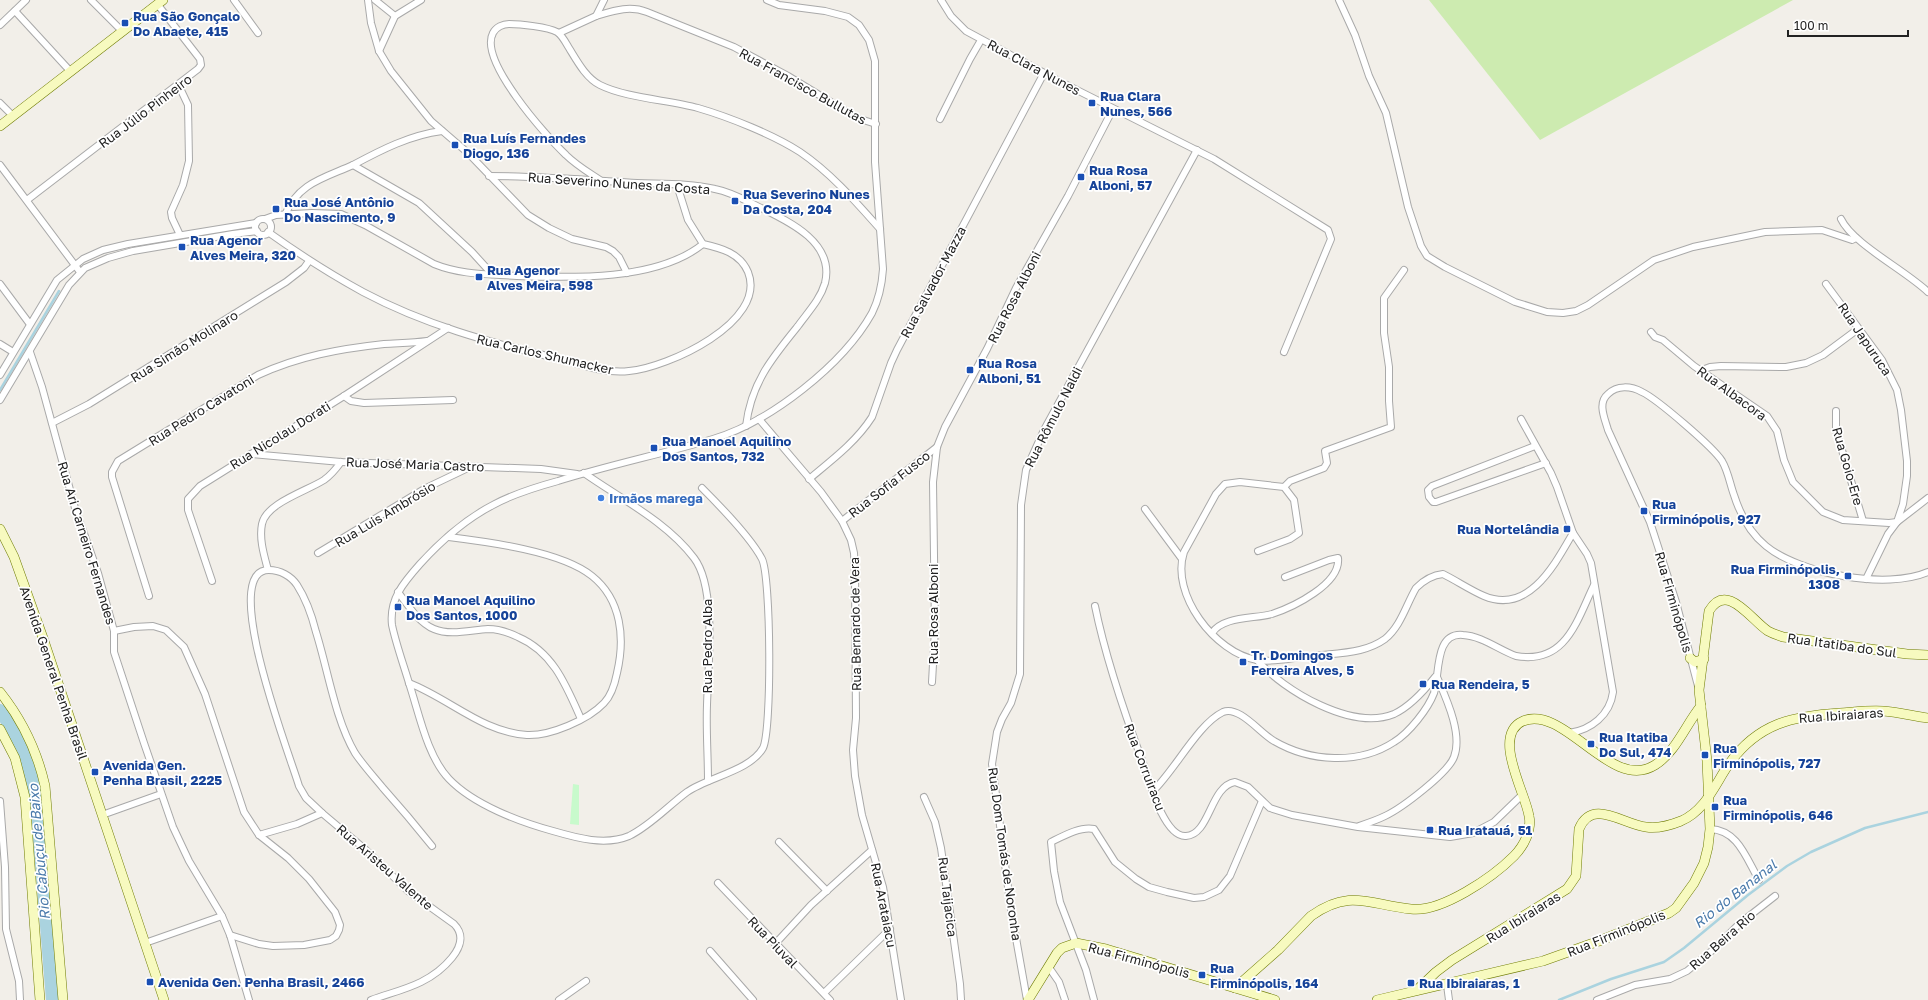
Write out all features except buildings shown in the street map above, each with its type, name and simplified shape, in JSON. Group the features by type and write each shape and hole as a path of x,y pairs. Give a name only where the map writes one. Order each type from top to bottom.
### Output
{"main road":[{"path":"0,126 161,2"},
{"name":"Avenida General Penha Brasil","path":"0,529 14,557 30,600 164,1000"},
{"name":"Rua Itatiba do Sul","path":"1699,690 1709,611 1715,603 1726,599 1736,604 1768,631 1783,637 1907,654 1928,654"},
{"path":"1690,658 1698,662 1704,659"},
{"name":"Rua Firminópolis","path":"1377,1000 1433,988 1448,988 1574,951 1669,913 1683,899 1700,874 1708,847 1710,829 1709,797 1699,690"},
{"path":"0,692 20,720 34,746 45,786 63,1000"},
{"path":"1235,988 1278,950 1311,916 1337,901 1355,900 1377,902 1412,910 1440,905 1470,889 1502,866 1523,845 1528,830 1530,816 1511,757 1510,748 1512,732 1523,721 1536,719 1552,722 1615,764 1636,772 1656,765 1664,758 1701,706"},
{"name":"Rua Ibiraiaras","path":"1416,991 1441,969 1567,890 1576,876 1579,829 1581,823 1591,815 1596,814 1610,816 1647,828 1672,824 1691,816 1709,797 1729,765 1745,744 1766,730 1787,720 1816,714 1865,711 1882,711 1928,718"},
{"path":"1683,731 1703,721"},
{"path":"0,729 14,758 24,792 40,1000"},
{"name":"Rua Firminópolis","path":"1027,1000 1048,966 1062,948 1076,943 1106,949 1275,1000"},
{"path":"1441,969 1448,988"},
{"path":"1430,978 1433,988"}],"street":[{"path":"0,25 26,0"},
{"path":"91,0 123,32"},
{"path":"234,0 258,33"},
{"path":"368,0 371,23 379,51 391,71 419,107 442,131 468,153 519,207 539,223 572,239 606,247 619,256 627,273"},
{"path":"375,0 395,16"},
{"path":"379,51 395,16 421,0"},
{"path":"596,16 604,0"},
{"path":"702,488 762,559 766,576 768,631 767,732 763,748 749,762 694,787 635,832 623,838 607,841 585,839 538,828 468,795 450,780 435,757 409,683 392,625 392,608 398,592 422,562 448,537 480,512 504,499 581,474 728,435 759,419 814,381 848,346 864,324 875,304 881,286 883,269 875,162 875,61 869,40 861,28 848,17 779,5 767,0"},
{"name":"Rua Clara Nunes","path":"941,0 956,22 966,31 981,40 1113,109 1196,150 1328,230 1331,239 1284,352"},
{"path":"1339,0 1355,35 1369,76 1386,113 1408,207 1421,246 1427,256 1445,267 1515,302 1547,312 1563,313 1576,311 1588,305 1654,260 1693,246 1765,232 1822,230 1852,240 1856,238"},
{"name":"Rua Júlio Pinheiro","path":"27,200 179,86 201,65 200,59 161,2"},
{"name":"Rua Francisco Bullutas","path":"558,33 596,16 628,8 637,8 734,47 788,76 857,118 876,124"},
{"path":"15,11 71,72"},
{"path":"600,180 566,154 531,116 501,74 490,44 492,34 496,29 508,24 551,30 558,33 580,66 598,84 616,91 659,99 713,113 770,136 799,152 827,174 880,229"},
{"path":"940,119 981,40"},
{"name":"Rua Salvador Mazza","path":"809,479 849,444 872,418 896,350 1044,73"},
{"path":"179,86 188,105 189,132 187,174 171,212 172,218 180,235"},
{"path":"0,103 13,116"},
{"name":"Rua Rosa Alboni","path":"932,682 935,629 933,482 937,447 944,427 987,349 1016,288 1068,196 1113,109"},
{"path":"282,215 290,202 301,190 410,138 442,131"},
{"name":"Rua Rômulo Naldi","path":"1007,710 1018,686 1020,674 1020,524 1023,482 1026,470 1044,430 1196,150"},
{"path":"0,165 80,272"},
{"path":"353,165 419,203 472,252 492,274"},
{"name":"Rua Severino Nunes da Costa","path":"489,176 600,180 708,188 730,194 788,222 810,237 817,245 825,265 825,281 815,304 769,362 758,383 748,409 746,426"},
{"path":"267,221 273,215 312,213 341,214 365,225 434,264 456,271 492,274 585,277 627,273 676,259 703,244 688,220 676,185"},
{"path":"1841,219 1845,229 1899,268 1928,292"},
{"path":"0,375 29,323 57,280 74,264 102,250 180,235 256,223 260,220 267,221"},
{"path":"0,400 69,285 80,272 108,258 133,251 233,234 257,231 263,234 268,232 270,228 267,221"},
{"path":"256,223 257,231"},
{"name":"Rua Carlos Shumacker","path":"268,232 309,261 362,292 448,328 474,338 535,354 611,371 633,371 660,365 690,351 721,332 735,318 749,294 750,278 747,270 738,258 723,249 703,244"},
{"name":"Rua Simão Molinaro","path":"52,423 89,404 286,282 304,268 309,261"},
{"path":"1284,487 1290,481 1324,468 1327,462 1325,451 1391,427 1387,351 1384,333 1384,298 1404,270"},
{"path":"57,280 69,285"},
{"path":"0,284 29,323"},
{"name":"Rua Japuruca","path":"1826,284 1882,360 1897,390 1901,410 1907,461 1907,476 1902,504 1897,522 1888,534 1866,579"},
{"name":"Rua Nicolau Dorati","path":"212,581 192,525 187,504 188,499 200,486 344,396 448,328"},
{"path":"1702,370 1710,367 1721,366 1786,367 1802,365 1823,355 1858,329"},
{"name":"Rua Albacora","path":"1651,332 1655,337 1663,340 1694,366 1702,370 1767,416 1772,422 1779,439 1784,460 1793,482 1813,504 1830,516 1843,520 1889,523 1897,522"},
{"name":"Rua Pedro Cavatoni","path":"149,596 112,476 112,472 118,461 239,386 280,365 302,358 334,351 427,341"},
{"path":"0,344 13,352"},
{"name":"Rua Ari Carneiro Fernandes","path":"30,352 39,375 75,508 98,573 114,631 114,652 161,794 180,844 222,916 230,935 249,1000"},
{"name":"Rua Firminópolis","path":"1699,690 1676,602 1650,522 1608,430 1602,408 1603,401 1614,389 1624,387 1633,388 1650,396 1715,452 1727,470 1734,497 1746,522 1757,538 1766,546 1780,554 1827,573 1866,579 1911,577 1928,572"},
{"path":"344,396 352,401 364,403 453,400"},
{"name":"Rua Goio-Ere","path":"1836,411 1836,430 1863,521"},
{"name":"Rua Bernardo de Vera","path":"759,419 809,479 842,521 848,531 854,553 856,718 853,750 854,765"},
{"path":"1521,419 1546,463 1557,487 1573,533 1587,554 1591,563 1614,692 1612,700 1601,718 1586,729 1569,733"},
{"path":"1535,446 1432,486 1428,490 1429,497 1433,502 1436,502 1546,463"},
{"name":"Rua Sofia Fusco","path":"842,521 937,447"},
{"name":"Rua José Maria Castro","path":"251,454 341,462 541,469 581,474"},
{"path":"341,462 324,480 277,506 266,514 261,533 268,570 278,572 292,579 305,600 312,617 343,727 355,753 432,846"},
{"name":"Rua Luis Ambrósio","path":"318,553 426,488 474,466"},
{"name":"Rua Pedro Alba","path":"581,474 663,527 683,544 695,559 700,569 706,588 709,624 707,706 708,781"},
{"path":"1258,551 1290,539 1299,533 1294,500 1284,487 1245,483 1225,484 1216,494 1194,533 1182,559 1183,581 1187,597 1194,612 1212,633 1235,652 1257,660 1280,682 1312,702 1331,710 1358,716 1375,717 1394,714 1417,698 1436,676"},
{"path":"1897,522 1928,498"},
{"path":"1145,509 1182,559"},
{"path":"1257,660 1359,651 1376,644 1384,639 1397,625 1416,588 1421,583 1436,574 1443,574 1485,597 1507,599 1523,595 1538,585 1550,572 1573,533"},
{"path":"409,683 438,696 484,725 515,733 542,734 564,727 598,709 605,702 612,690 620,662 622,640 617,613 607,592 589,574 566,562 520,548 448,537"},
{"path":"1212,633 1223,624 1272,614 1309,597 1335,573 1339,566 1338,558 1285,577"},
{"name":"Rua Aristeu Valente","path":"268,570 257,575 250,589 256,649 299,786 306,798 322,813 366,850 401,884 454,924 460,932 461,943 454,955 431,975 409,987 370,1000"},
{"path":"1153,791 1173,770 1203,729 1217,716 1227,711 1237,713 1244,717 1279,744 1316,757 1350,758 1372,753 1395,742 1412,726 1434,692 1442,649 1448,639 1458,634 1476,638 1508,653 1525,658 1543,655 1567,640 1573,632 1594,585"},
{"path":"398,592 426,625 434,629 447,632 499,630 522,639 537,648 551,662 581,719"},
{"name":"Rua Corruiracu","path":"1095,606 1124,710 1161,811 1176,833 1187,836 1201,826 1219,794 1232,783 1242,784 1248,787 1262,801"},
{"path":"114,631 134,627 153,626 166,630 184,647 205,694 244,812 259,835 288,858 309,879 335,912 339,920 340,930 330,940 317,944 287,947 259,944 230,935"},
{"path":"1358,827 1385,816 1417,795 1445,769 1454,757 1455,735 1453,718 1436,676"},
{"name":"Rua Dom Tomás de Noronha","path":"1007,710 996,738 992,764 1011,910 1027,1000"},
{"name":"Rua Arataiacu","path":"854,765 859,802 883,887 901,1000"},
{"path":"102,815 161,794"},
{"path":"1094,1000 1076,943 1060,902 1054,871 1051,842 1067,834 1086,828 1094,829 1115,862 1136,879 1149,886 1166,892 1194,898 1204,897 1219,890 1230,876 1262,801 1270,808 1292,815 1358,827 1443,837 1464,836 1494,822 1523,794"},
{"name":"Rua Taijacica","path":"924,797 932,811 941,848 961,1000"},
{"path":"0,802 5,867 6,928 19,981 20,1000"},
{"path":"259,835 297,824 322,813"},
{"path":"1710,829 1720,830 1735,839 1759,880"},
{"path":"779,842 827,891"},
{"path":"775,944 827,891 872,850"},
{"name":"Rua Piuval","path":"718,883 830,1000"},
{"name":"Rua Beira Rio","path":"1597,1000 1635,985 1670,979 1686,971 1714,949 1739,924 1775,896"},
{"path":"145,942 222,916"},
{"path":"824,993 890,929"},
{"path":"710,951 753,1000"},
{"path":"1048,966 1059,982 1065,1000"},
{"path":"559,1000 586,981"},
{"path":"1448,988 1449,1000"}],"green space":[{"path":"1429,0 1793,0 1540,140"},
{"path":"573,784 579,785 579,825 570,824"}],"waterway":[{"path":"0,390 59,291"},
{"name":"Rio Cabuçu de Baixo","path":"0,711 8,721 20,743 32,778 37,802 53,1000"},
{"name":"Rio do Bananal","path":"1559,1000 1611,979 1664,962 1684,948 1748,895 1787,866 1811,852 1865,828 1928,812"}],"place":[{"name":"Rua São Gonçalo Do Abaete, 415","path":"125,23"},
{"name":"Rua Clara Nunes, 566","path":"1092,103"},
{"name":"Rua Luís Fernandes Diogo, 136","path":"455,145"},
{"name":"Rua Rosa Alboni, 57","path":"1081,177"},
{"name":"Rua Severino Nunes Da Costa, 204","path":"735,201"},
{"name":"Rua José Antônio Do Nascimento, 9","path":"276,209"},
{"name":"Rua Agenor Alves Meira, 320","path":"182,247"},
{"name":"Rua Agenor Alves Meira, 598","path":"479,277"},
{"name":"Rua Rosa Alboni, 51","path":"970,370"},
{"name":"Rua Manoel Aquilino Dos Santos, 732","path":"654,448"},
{"name":"Irmãos marega","path":"601,498"},
{"name":"Rua Firminópolis, 927","path":"1644,511"},
{"name":"Rua Nortelândia","path":"1567,529"},
{"name":"Rua Firminópolis, 1308","path":"1848,576"},
{"name":"Rua Manoel Aquilino Dos Santos, 1000","path":"398,607"},
{"name":"Tr. Domingos Ferreira Alves, 5","path":"1243,662"},
{"name":"Rua Rendeira, 5","path":"1423,684"},
{"name":"Rua Itatiba Do Sul, 474","path":"1591,744"},
{"name":"Rua Firminópolis, 727","path":"1705,755"},
{"name":"Avenida Gen. Penha Brasil, 2225","path":"95,772"},
{"name":"Rua Firminópolis, 646","path":"1715,807"},
{"name":"Rua Iratauá, 51","path":"1430,830"},
{"name":"Rua Firminópolis, 164","path":"1202,975"},
{"name":"Avenida Gen. Penha Brasil, 2466","path":"150,982"},
{"name":"Rua Ibiraiaras, 1","path":"1411,983"}]}
